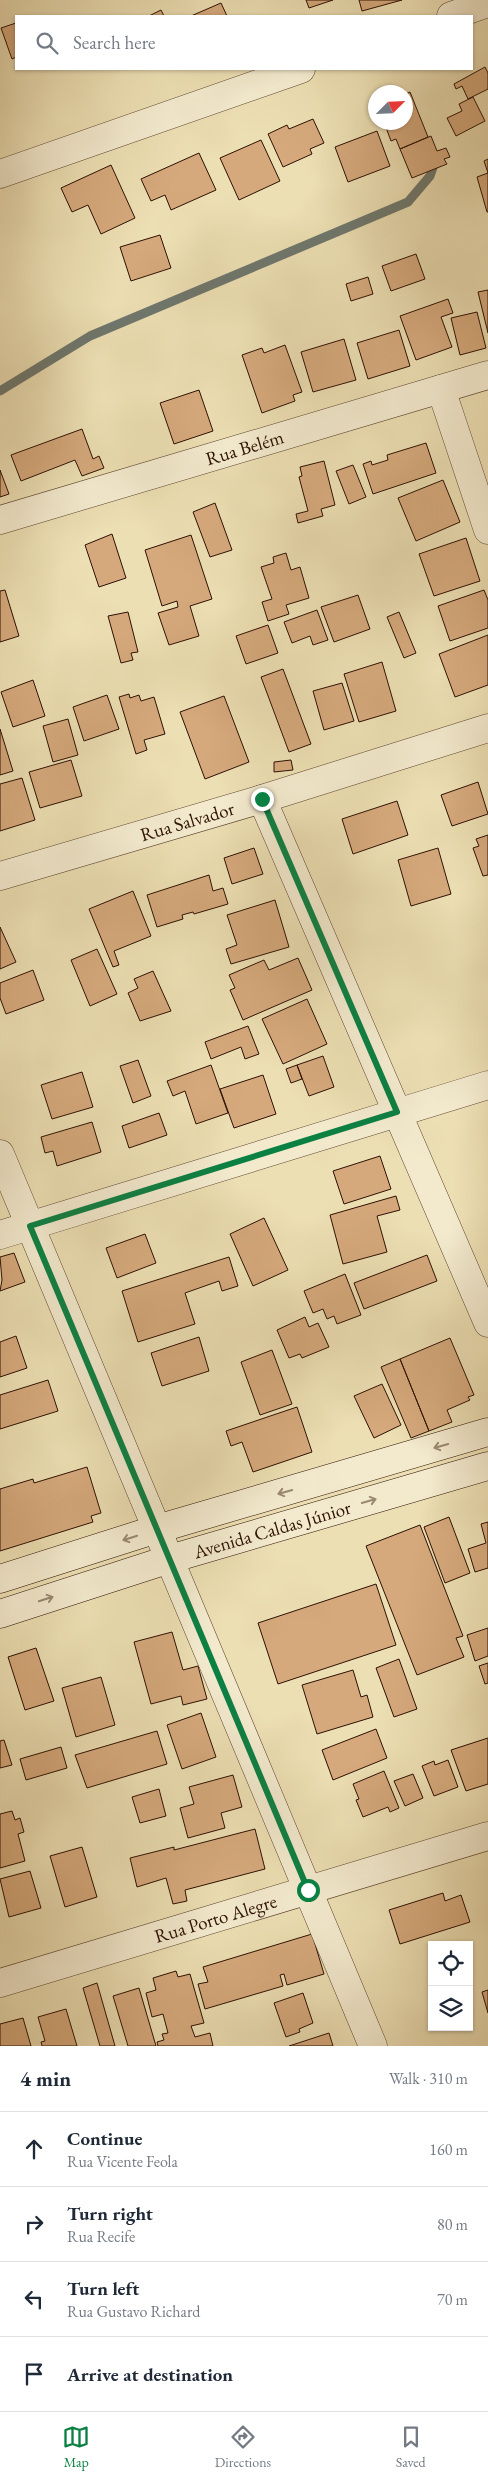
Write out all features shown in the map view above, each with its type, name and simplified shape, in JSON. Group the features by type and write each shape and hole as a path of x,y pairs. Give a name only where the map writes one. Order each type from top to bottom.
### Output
{"street":[{"path":"453,15 488,3"},
{"path":"0,174 297,70"},
{"name":"Rua Belém","path":"0,520 488,376"},
{"path":"441,389 488,530"},
{"name":"Rua Salvador","path":"0,876 262,799 488,728"},
{"path":"262,799 488,1323"},
{"path":"0,1235 488,1085"},
{"path":"0,1154 373,2046"},
{"name":"Avenida Caldas Júnior","path":"0,1579 157,1529 488,1432"},
{"name":"Avenida Caldas Júnior","path":"0,1614 170,1559 488,1466"},
{"name":"Rua Porto Alegre","path":"0,1983 488,1836"}],"building":[{"path":"306,0 333,0 309,8"},
{"path":"359,0 402,0 362,11"},
{"path":"221,3 227,15 193,15"},
{"path":"161,10 164,15 151,15"},
{"path":"15,23 15,58 12,59 1,28"},
{"path":"485,67 488,73 488,89 468,99 462,86 456,89 454,84"},
{"path":"473,97 485,121 456,136 447,118 462,111 459,104"},
{"path":"413,100 428,137 400,149 396,139 391,141 387,130 413,130"},
{"path":"313,119 324,143 310,149 312,154 283,167 268,134 287,125 289,129"},
{"path":"377,131 390,166 348,182 335,147"},
{"path":"431,136 437,151 446,148 450,157 444,159 447,164 412,178 400,149"},
{"path":"261,140 280,181 239,200 220,158"},
{"path":"199,153 216,190 171,210 165,195 151,201 141,179"},
{"path":"488,159 488,173 484,161"},
{"path":"111,165 135,218 101,234 88,205 72,212 61,188"},
{"path":"488,173 488,212 487,212 477,177"},
{"path":"160,235 171,268 131,281 120,247"},
{"path":"416,254 425,279 391,291 382,266"},
{"path":"368,277 373,294 351,301 346,284"},
{"path":"488,290 488,333 478,292"},
{"path":"448,299 453,313 441,317 452,347 416,360 400,316"},
{"path":"477,312 486,348 460,355 451,318"},
{"path":"399,330 410,366 368,379 357,343"},
{"path":"344,339 356,380 313,392 301,352"},
{"path":"285,345 302,392 293,395 295,401 262,413 242,355 262,348 264,353"},
{"path":"199,390 213,431 174,444 160,403"},
{"path":"82,429 93,459 99,456 104,468 82,476 75,460 21,481 11,455"},
{"path":"426,443 436,473 373,494 363,464 371,461 372,465 388,460 387,455"},
{"path":"324,461 335,505 321,509 323,516 298,523 296,514 308,511 299,477 302,476 300,467"},
{"path":"353,465 366,497 349,504 336,471"},
{"path":"0,470 9,494 0,497"},
{"path":"443,480 460,522 416,541 398,498"},
{"path":"215,503 232,550 210,557 193,512"},
{"path":"112,534 126,578 99,587 85,545"},
{"path":"191,535 212,599 190,606 199,636 169,645 158,613 178,607 177,601 162,606 145,550"},
{"path":"466,538 480,581 434,596 419,554"},
{"path":"286,553 291,570 300,567 309,598 286,605 289,614 268,621 262,602 272,599 261,567 274,563 273,557"},
{"path":"5,590 19,636 0,642 0,591"},
{"path":"484,590 488,600 488,628 450,641 438,606"},
{"path":"358,595 370,629 334,642 321,607"},
{"path":"317,610 328,640 313,645 310,636 292,643 284,622"},
{"path":"128,612 138,652 131,653 133,660 121,663 108,616"},
{"path":"399,612 416,653 404,658 387,617"},
{"path":"268,625 278,653 246,664 236,636"},
{"path":"488,635 488,685 455,697 439,654"},
{"path":"382,662 396,711 359,722 344,674"},
{"path":"283,669 311,744 289,752 261,677"},
{"path":"33,680 45,716 13,727 1,692"},
{"path":"342,683 354,721 324,730 313,691"},
{"path":"129,694 130,698 139,695 141,701 154,697 165,734 144,740 147,750 136,754 119,697"},
{"path":"107,695 119,729 84,741 73,707"},
{"path":"224,696 249,762 205,779 180,712"},
{"path":"68,719 78,755 53,762 43,726"},
{"path":"0,729 13,771 0,775"},
{"path":"71,760 82,796 40,808 29,772"},
{"path":"291,760 293,770 274,772 274,762"},
{"path":"22,778 35,820 0,831 0,784"},
{"path":"478,782 488,814 452,826 441,795"},
{"path":"397,801 408,835 353,854 342,819"},
{"path":"488,835 488,875 483,876 473,848 479,846 476,839"},
{"path":"254,848 263,874 232,884 224,858"},
{"path":"438,848 451,894 411,906 398,860"},
{"path":"209,875 213,891 223,888 228,904 194,914 193,912 182,915 183,919 157,927 147,895"},
{"path":"133,891 151,936 114,951 119,965 113,967 89,909"},
{"path":"275,900 289,947 231,964 226,949 237,945 227,915"},
{"path":"0,927 16,962 0,969"},
{"path":"97,949 117,994 90,1006 71,960"},
{"path":"298,958 312,990 243,1020 230,990 235,988 229,975 264,960 269,970"},
{"path":"33,970 44,1000 6,1014 0,998 0,983"},
{"path":"153,971 171,1011 140,1021 128,993 138,988 134,979"},
{"path":"307,999 327,1044 283,1064 262,1019"},
{"path":"248,1026 259,1054 245,1059 241,1047 211,1059 205,1042"},
{"path":"323,1056 334,1087 309,1096 297,1065"},
{"path":"138,1060 151,1096 133,1103 120,1066"},
{"path":"211,1065 228,1113 196,1124 185,1091 173,1096 167,1081"},
{"path":"297,1065 302,1079 291,1083 286,1069"},
{"path":"82,1072 93,1107 52,1119 41,1085"},
{"path":"263,1075 276,1114 234,1128 220,1089"},
{"path":"159,1113 167,1135 129,1148 122,1126"},
{"path":"92,1122 101,1152 57,1166 53,1151 45,1153 41,1137"},
{"path":"380,1156 391,1189 344,1204 333,1171"},
{"path":"396,1196 400,1210 377,1216 387,1252 343,1264 330,1215"},
{"path":"264,1218 288,1270 253,1286 230,1234"},
{"path":"145,1234 156,1263 117,1278 106,1248"},
{"path":"14,1253 25,1282 0,1291 2,1280 0,1257"},
{"path":"427,1255 437,1281 364,1309 354,1283"},
{"path":"229,1257 238,1286 222,1291 219,1281 185,1293 195,1324 138,1342 122,1291"},
{"path":"345,1274 361,1315 337,1324 334,1316 327,1319 323,1309 313,1313 304,1291"},
{"path":"305,1317 309,1327 318,1323 329,1347 302,1358 300,1354 289,1358 277,1330"},
{"path":"16,1336 27,1368 0,1377 0,1342"},
{"path":"199,1337 209,1371 162,1386 151,1353"},
{"path":"450,1338 474,1395 468,1397 470,1400 447,1410 452,1422 429,1431 400,1359"},
{"path":"272,1350 292,1404 260,1415 241,1362"},
{"path":"400,1359 429,1431 411,1438 381,1367"},
{"path":"48,1380 58,1411 0,1429 0,1395"},
{"path":"382,1384 401,1425 374,1438 354,1396"},
{"path":"297,1407 312,1452 253,1472 242,1442 231,1446 226,1431"},
{"path":"87,1467 101,1513 91,1516 93,1522 0,1551 0,1489 33,1479 34,1483"},
{"path":"449,1517 470,1573 445,1583 424,1527"},
{"path":"488,1522 488,1568 475,1572 468,1549 486,1543 481,1524"},
{"path":"420,1525 463,1636 456,1638 464,1657 417,1675 366,1546"},
{"path":"376,1584 396,1645 278,1684 258,1623"},
{"path":"488,1628 488,1656 475,1661 467,1635"},
{"path":"172,1632 183,1670 198,1666 207,1699 183,1705 181,1696 151,1704 134,1642"},
{"path":"36,1648 54,1701 25,1710 8,1657"},
{"path":"399,1659 417,1709 394,1717 376,1668"},
{"path":"488,1663 488,1683 485,1684 479,1666"},
{"path":"353,1670 361,1697 367,1695 373,1717 317,1734 302,1685"},
{"path":"101,1677 115,1725 76,1737 62,1688"},
{"path":"201,1713 216,1757 182,1769 167,1725"},
{"path":"376,1729 387,1758 333,1780 322,1750"},
{"path":"157,1731 167,1764 87,1788 75,1755"},
{"path":"488,1738 488,1784 466,1791 451,1750"},
{"path":"4,1740 12,1765 0,1768 0,1741"},
{"path":"61,1747 67,1768 26,1780 20,1759"},
{"path":"448,1760 458,1787 434,1796 422,1766 434,1761 435,1765"},
{"path":"384,1771 399,1808 390,1812 388,1807 363,1817 356,1800 359,1799 353,1784"},
{"path":"413,1774 423,1798 405,1806 394,1781"},
{"path":"233,1775 242,1807 221,1813 225,1828 188,1838 180,1808 194,1804 189,1787"},
{"path":"159,1789 166,1816 140,1823 132,1797"},
{"path":"12,1811 15,1820 20,1818 24,1832 18,1834 25,1861 0,1868 0,1814"},
{"path":"255,1829 265,1869 185,1890 187,1901 173,1904 166,1878 137,1887 130,1858 174,1847 174,1850"},
{"path":"82,1847 97,1897 65,1907 50,1856"},
{"path":"30,1871 41,1908 9,1917 0,1879"},
{"path":"443,1893 445,1901 461,1895 470,1922 400,1944 389,1910"},
{"path":"312,1934 324,1974 287,1985 284,1974 280,1975 283,1986 205,2009 198,1984 208,1982 203,1967"},
{"path":"176,1971 178,1977 190,1974 204,2023 191,2026 195,2037 210,2033 213,2046 158,2046 157,2042 164,2040 162,2034 168,2033 163,2014 152,2017 146,1993 156,1990 153,1978"},
{"path":"97,1983 115,2046 100,2046 83,1988"},
{"path":"139,1988 156,2046 128,2046 113,1996"},
{"path":"488,1990 488,2013 482,1992"},
{"path":"303,1993 313,2023 299,2029 300,2032 286,2037 274,2003"},
{"path":"66,2009 77,2046 42,2046 41,2042 45,2041 38,2017"},
{"path":"23,2018 31,2046 0,2046 0,2024"},
{"path":"329,2033 333,2046 289,2046"}],"waterway":[{"path":"0,391 90,336 408,202 430,176 436,159"}],"route":[{"path":"262,799 397,1112 30,1226 308,1890"}]}
